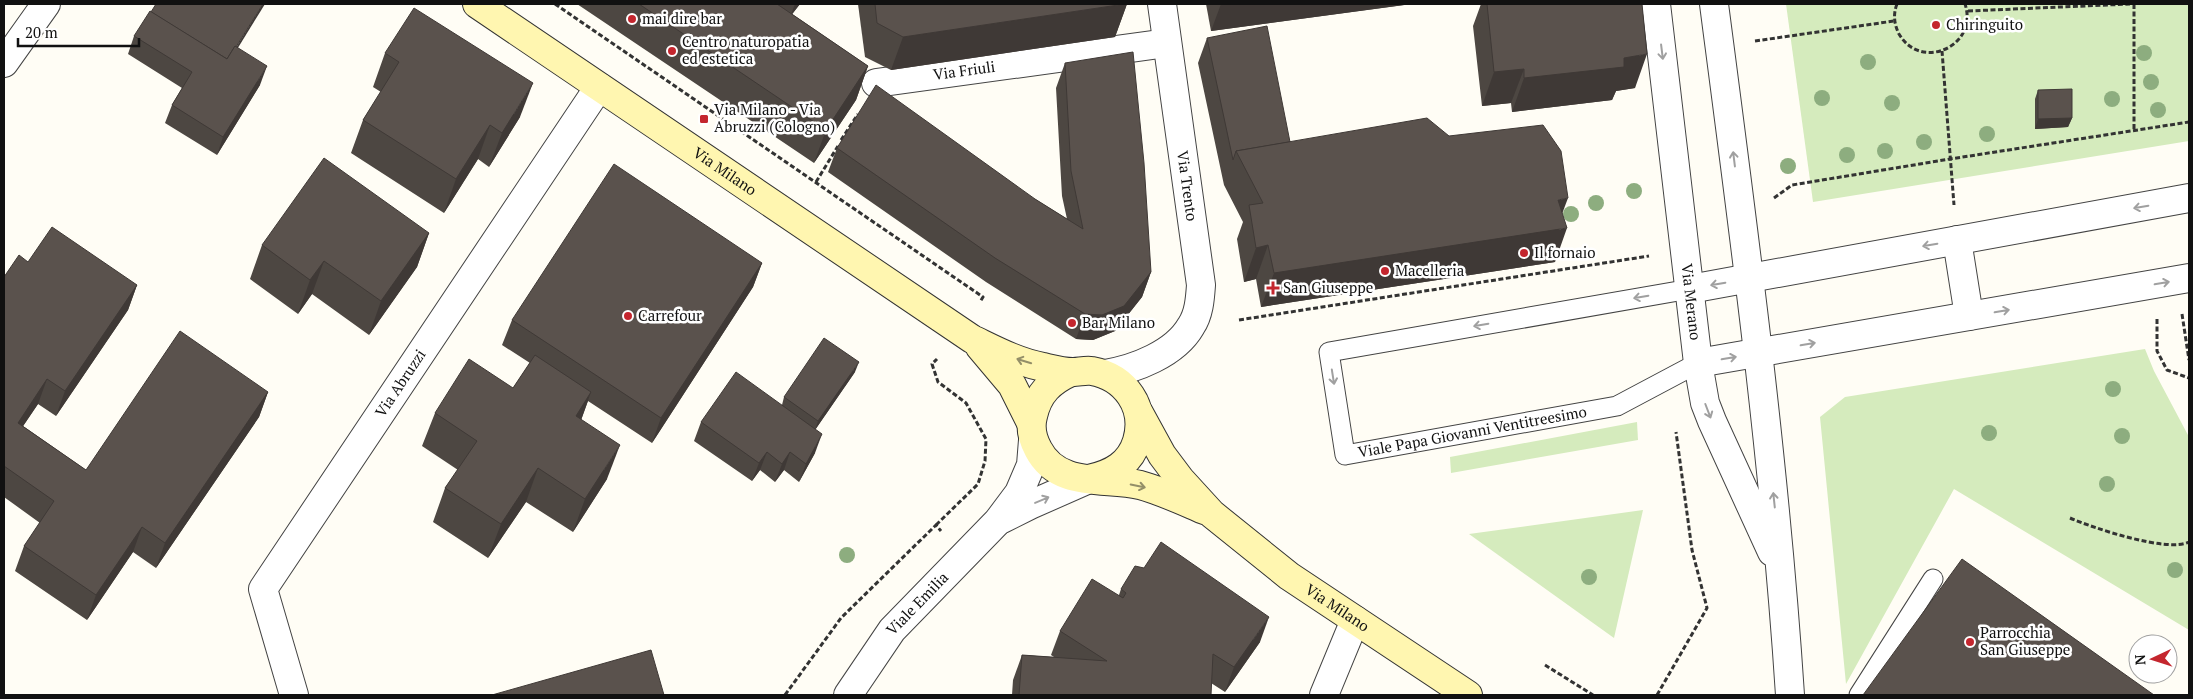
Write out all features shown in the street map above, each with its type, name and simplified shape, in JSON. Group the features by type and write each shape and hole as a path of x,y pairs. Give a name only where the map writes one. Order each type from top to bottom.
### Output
{"main road":[{"name":"Via Milano","path":"477,4 966,334 1007,356 1042,367 1071,372 1089,370 1105,374 1120,383 1132,396 1162,455 1180,479 1212,514 1289,576 1468,695"},
{"name":"Via Milano","path":"966,334 1012,385 1041,456 1054,469 1070,477 1139,485 1212,514"},
{"name":"Via Milano","path":"1032,431 1035,406 1043,391 1055,379 1071,372"},
{"name":"Via Milano","path":"1089,479 1107,475 1123,464 1134,450 1140,432 1139,413"}],"street":[{"path":"4,63 46,4"},
{"name":"Via Trento","path":"1105,374 1135,367 1162,353 1179,341 1192,326 1200,305 1201,285 1162,4"},
{"name":"Via Merano","path":"1656,4 1698,364 1705,403 1768,541 1783,584"},
{"name":"Via Merano","path":"1714,4 1760,353 1783,584 1790,695"},
{"name":"Via Friuli","path":"876,83 1167,43"},
{"name":"Via Abruzzi","path":"294,695 263,589 599,87"},
{"name":"Viale Papa Giovanni Ventitreesimo","path":"1690,289 2189,198"},
{"path":"1957,240 1969,316"},
{"name":"Viale Papa Giovanni Ventitreesimo","path":"1698,364 2189,278"},
{"name":"Via Trento","path":"1139,413 1141,388 1149,368 1162,353"},
{"name":"Viale Emilia","path":"848,695 892,630 998,521 1019,493 1031,465 1032,431"},
{"name":"Viale Emilia","path":"998,521 1089,479"},
{"path":"1324,695 1355,620"}],"lane":[{"name":"Viale Papa Giovanni Ventitreesimo","path":"1690,289 1329,352 1345,455 1616,406 1698,364"},
{"path":"1859,695 1933,578"}],"path":[{"path":"555,4 983,298 966,334 932,364 938,382 966,403 986,439 985,461 978,484 936,525"},
{"path":"1897,4 1894,21 1903,40 1921,52 1942,51 1954,45 1962,36 1967,24 1968,11 1965,4"},
{"path":"1968,11 2130,4"},
{"path":"2134,4 2134,130"},
{"path":"1720,46 1894,21"},
{"path":"1942,51 1957,240"},
{"path":"816,182 876,83"},
{"path":"1767,203 1792,185 1950,158 2189,122"},
{"path":"1239,320 1655,255 1659,294"},
{"path":"2182,312 2189,360"},
{"path":"2157,316 2157,351 2167,370 2189,378"},
{"path":"1657,695 1707,608 1692,550 1670,380"},
{"path":"2070,518 2097,530 2136,539 2182,546 2189,542"},
{"path":"1545,665 1593,695"}],"green space":[{"path":"1786,4 2189,4 2189,141 1813,202"},
{"path":"2145,349 2154,371 2189,437 2189,630 1954,489 1846,684 1820,417 1845,397"},
{"path":"1637,422 1638,440 1451,473 1450,457"},
{"path":"1643,510 1614,638 1469,534"}],"building":[{"path":"156,4 263,4 227,59 151,12"},
{"path":"639,4 777,4 868,66 826,130"},
{"path":"875,4 1125,4 903,37 877,23"},
{"path":"1487,4 1642,4 1647,54 1624,58 1624,67 1524,78 1524,69 1494,72"},
{"path":"414,8 533,83 502,133 490,125 456,179 363,120 399,62 385,53"},
{"path":"150,11 227,59 235,46 267,66 223,137 172,105 192,72 134,36"},
{"path":"1267,26 1290,142 1236,151 1233,160 1207,38"},
{"path":"1133,52 1144,163 1151,272 1124,306 1102,315 1085,314 995,258 837,148 876,85 1035,199 1083,229 1071,171 1065,63"},
{"path":"2072,89 2072,118 2038,119 2038,90"},
{"path":"1427,118 1449,136 1543,125 1561,151 1568,198 1558,200 1567,228 1274,273 1268,245 1256,248 1249,205 1263,203 1236,151"},
{"path":"324,158 429,233 381,301 324,261 310,280 262,245"},
{"name":"Carrefour","path":"614,164 762,263 661,418 512,320"},
{"path":"52,227 137,285 65,391 47,379 18,423 86,470 180,331 268,392 165,543 142,527 96,595 24,546 54,501 4,466 4,277 19,255 28,262"},
{"path":"824,338 859,362 818,421 784,397"},
{"path":"535,355 591,392 576,416 620,445 585,499 538,468 501,524 445,488 477,441 435,413 469,359 513,388"},
{"path":"736,372 822,434 806,464 790,452 782,464 767,452 759,463 701,422"},
{"path":"1161,542 1269,617 1234,667 1213,654 1211,695 1019,695 1022,655 1107,661 1060,631 1092,579 1123,598 1126,593 1121,589 1135,566 1144,568"},
{"name":"Parrocchia San Giuseppe","path":"1962,559 2128,677 2128,684 2138,684 2154,695 1863,695"},
{"path":"651,650 664,695 492,695"}],"place":[{"name":"mai dire bar","path":"632,19"},
{"name":"Chiringuito","path":"1936,25"},
{"name":"Centro naturopatia ed estetica","path":"672,51"},
{"name":"Via Milano - Via Abruzzi (Cologno)","path":"704,119"},
{"name":"Il fornaio","path":"1524,253"},
{"name":"Macelleria","path":"1385,271"},
{"name":"San Giuseppe","path":"1273,288"},
{"name":"Carrefour","path":"628,316"},
{"name":"Bar Milano","path":"1072,323"},
{"name":"Parrocchia San Giuseppe","path":"1970,642"}]}
